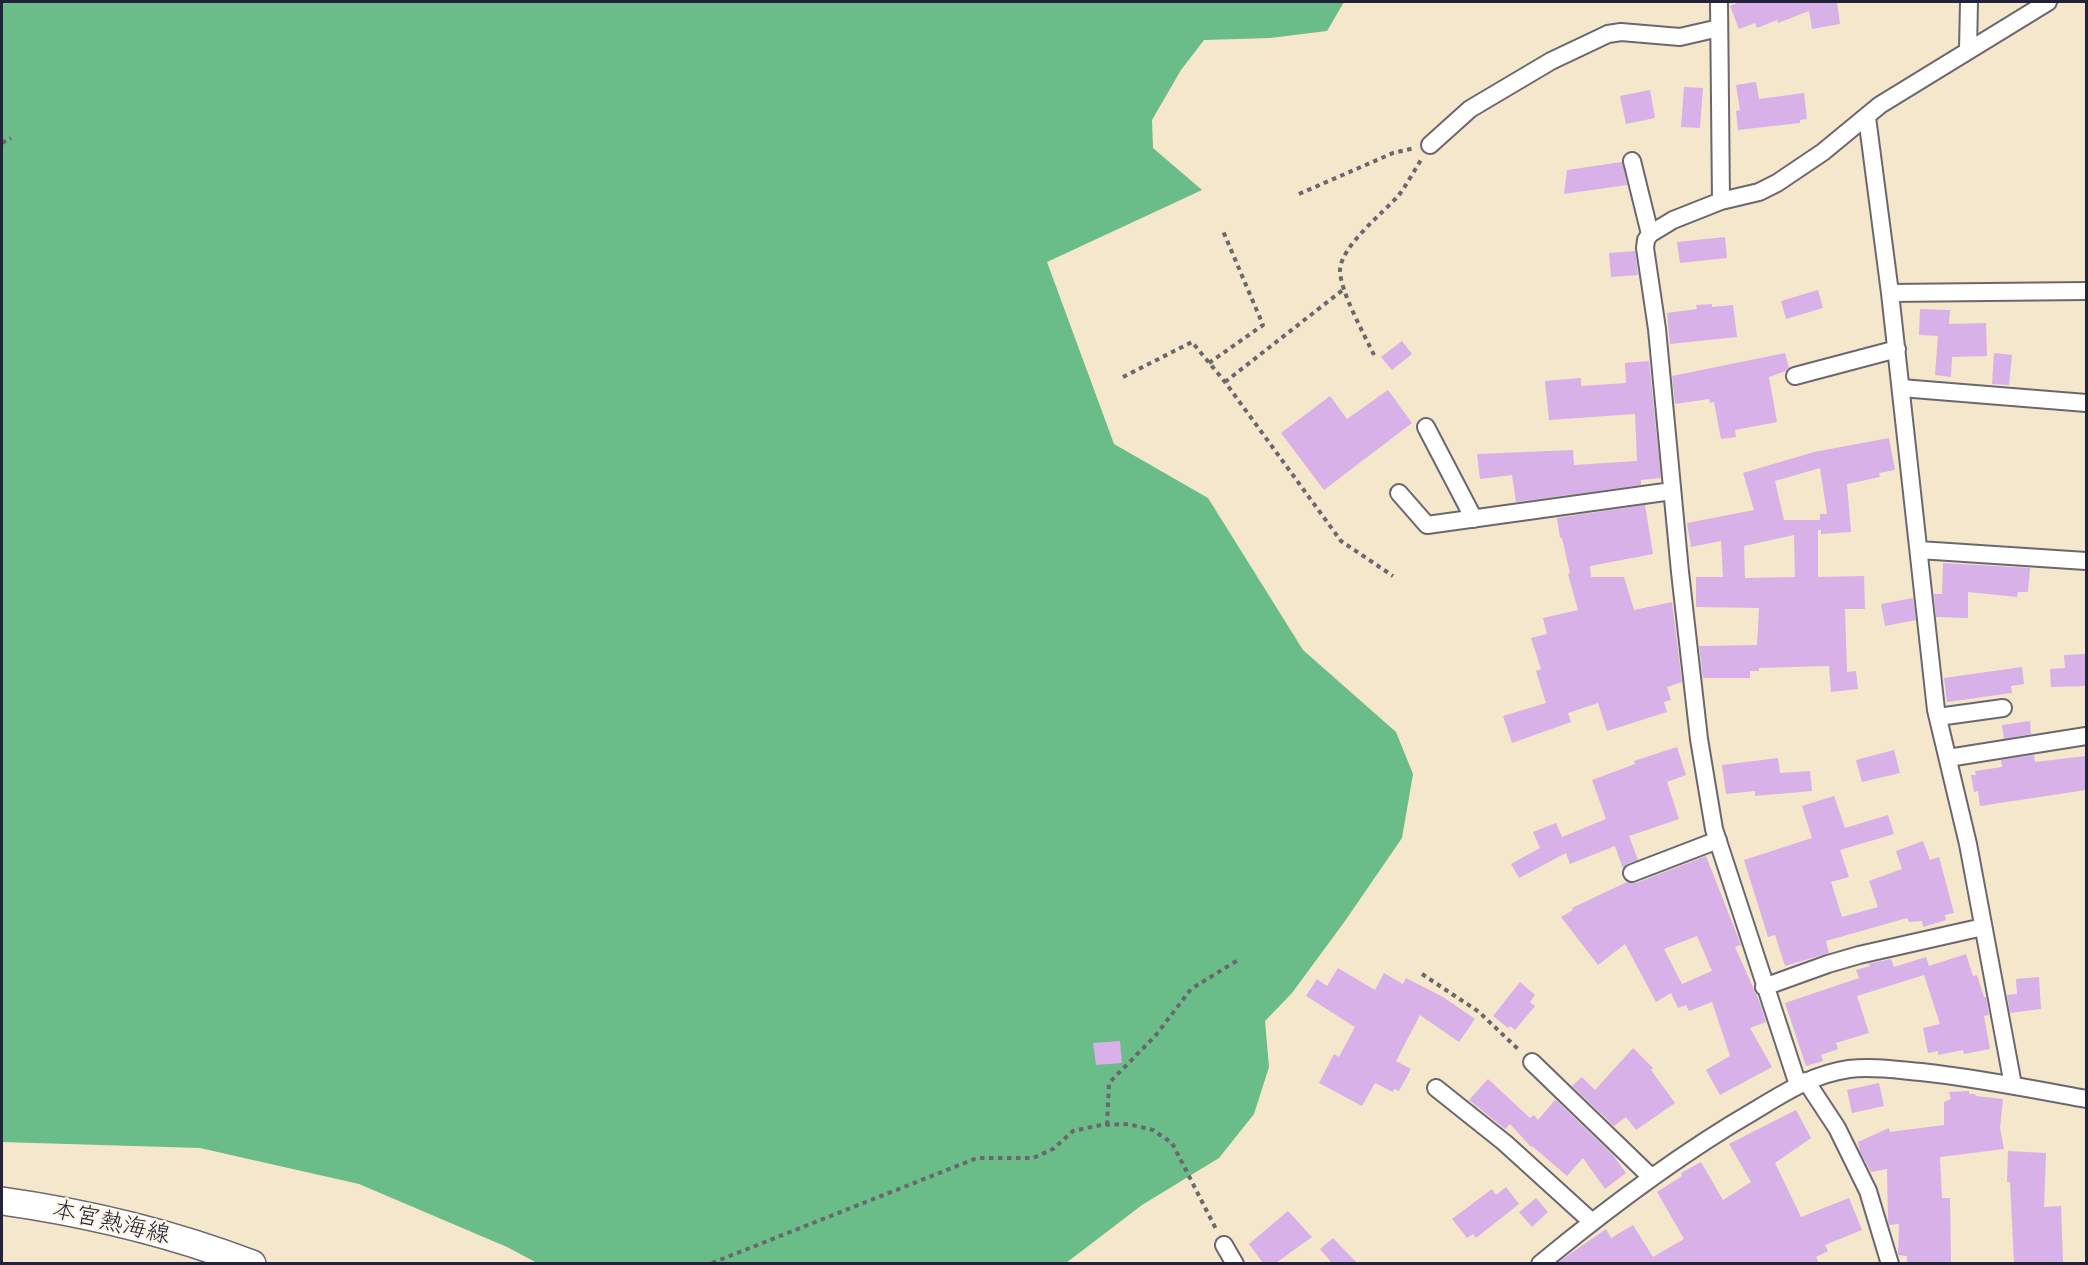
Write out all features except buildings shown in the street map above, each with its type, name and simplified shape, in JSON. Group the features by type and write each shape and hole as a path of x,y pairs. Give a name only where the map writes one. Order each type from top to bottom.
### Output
{"main road":[{"name":"本宮熱海線","path":"2,1201 90,1215 211,1248 252,1263"}],"street":[{"path":"1719,2 1721,201"},
{"path":"1968,51 1969,2"},
{"path":"1890,1263 1868,1191 1837,1128 1802,1083 1764,987 1718,840 1699,739 1656,319 1645,249 1646,240 1650,234 1673,220 1721,201 1759,192 1777,183 1823,152 1880,105 2048,2"},
{"path":"1430,145 1470,109 1551,61 1608,34 1621,32 1680,37 1719,28"},
{"path":"1867,117 1897,349 1938,717 1968,844 2013,1085"},
{"path":"1632,161 1650,234"},
{"path":"1890,293 2086,291"},
{"path":"1795,376 1897,349"},
{"path":"1901,388 2086,403"},
{"path":"1426,427 1474,519"},
{"path":"1399,493 1427,525 1672,491"},
{"path":"1919,550 2086,561"},
{"path":"1938,717 2003,708"},
{"path":"1948,758 2086,736"},
{"path":"1632,873 1718,840"},
{"path":"1764,987 1848,958 1983,927"},
{"path":"1532,1062 1652,1177"},
{"path":"1540,1263 1652,1177 1713,1134 1802,1083 1848,1069 1881,1068 2013,1085 2086,1099"},
{"path":"1436,1088 1505,1143 1592,1222"},
{"path":"1224,1245 1235,1263"}],"path":[{"path":"2,143 11,138"},
{"path":"1299,194 1393,153 1430,145"},
{"path":"1374,355 1344,289 1340,272 1341,262 1349,249 1400,194 1430,145"},
{"path":"1209,363 1263,325 1223,231"},
{"path":"1225,382 1344,289"},
{"path":"1123,377 1192,342 1225,382 1341,541 1393,576"},
{"path":"1107,1125 1109,1083 1156,1035 1191,989 1238,960"},
{"path":"1422,974 1479,1012 1532,1062"},
{"path":"712,1263 977,1158 1033,1158 1053,1149 1072,1131 1128,1124 1153,1130 1172,1143 1224,1245"}],"green space":[{"path":"2,2 1344,2 1327,31 1270,38 1204,40 1181,70 1152,120 1153,148 1202,190 1047,262 1114,444 1208,498 1303,650 1396,732 1413,774 1402,838 1292,993 1265,1021 1269,1067 1254,1114 1219,1158 1142,1205 1066,1263 539,1264 507,1247 359,1184 200,1148 2,1142"}]}
